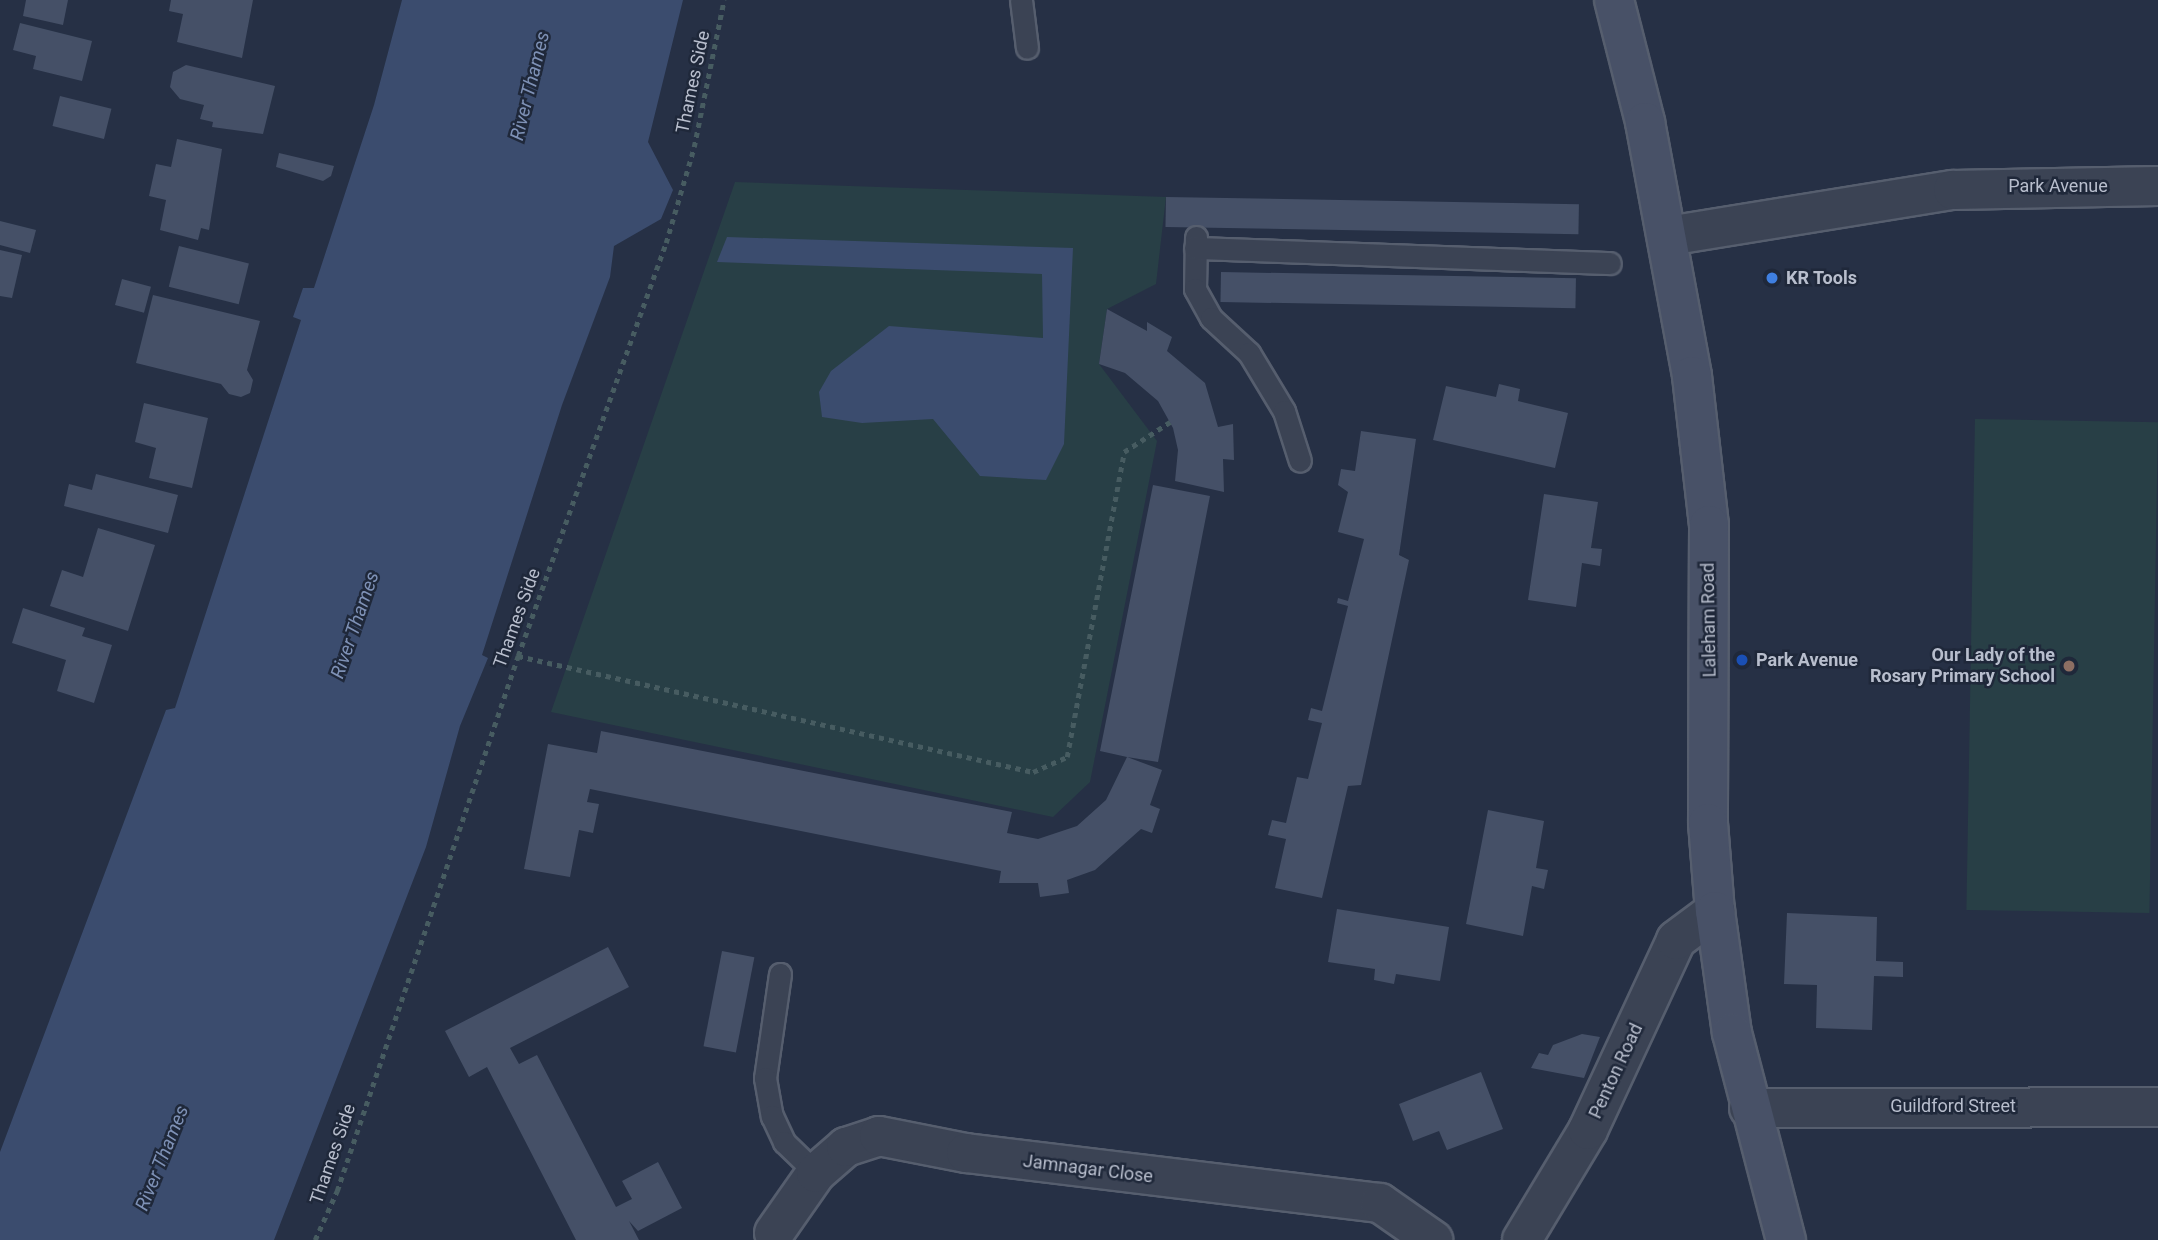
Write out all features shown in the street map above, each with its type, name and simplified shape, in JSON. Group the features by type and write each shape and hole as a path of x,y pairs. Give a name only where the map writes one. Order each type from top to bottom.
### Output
{"main road":[{"name":"Laleham Road","path":"1614,0 1645,122 1692,376 1709,525 1708,823 1715,911 1749,1108 1786,1240"}],"street":[{"name":"Park Avenue","path":"1668,236 1953,190 2158,186"},
{"name":"Penton Road","path":"1522,1240 1588,1130 1676,940 1715,911"},
{"name":"Guildford Street","path":"1749,1108 2158,1107"},
{"name":"Jamnagar Close","path":"770,1236 816,1173 846,1147 879,1136 965,1153 1380,1202 1433,1240"}],"lane":[{"path":"1021,0 1027,48"},
{"path":"1300,461 1284,411 1249,353 1211,317 1195,289 1196,243 1610,263"},
{"path":"779,974 765,1078 772,1116 785,1142 816,1173"}],"path":[{"name":"Thames Side","path":"315,1240 337,1191 518,656 666,243 694,147 724,0"},
{"path":"518,656 1033,772 1067,757 1124,452 1170,422"}],"shaded area":[{"path":"735,182 1166,197 1156,284 1107,309 1099,364 1157,441 1090,782 1053,817 551,712"},
{"name":"Our Lady of the Rosary Primary School","path":"1975,419 2158,422 2149,913 1966,910"}],"water":[{"name":"River Thames","path":"402,0 683,0 648,142 673,190 661,219 614,246 610,277 562,405 482,655 488,658 460,726 426,847 274,1240 0,1240 0,1152 166,710 175,708 301,320 293,317 303,288 314,288 374,105"},
{"path":"727,237 1073,248 1064,444 1046,480 980,476 933,419 862,423 822,417 819,392 831,371 889,326 1043,338 1042,274 717,262"}],"building":[{"path":"26,0 68,0 63,25 23,16"},
{"path":"171,0 253,0 242,58 177,42 183,14 169,11"},
{"path":"20,23 92,41 82,81 33,69 36,56 13,50"},
{"path":"186,65 275,86 263,134 212,127 213,122 200,119 204,105 180,99 170,87 173,72"},
{"path":"60,96 111,109 104,139 53,126"},
{"path":"177,139 222,149 209,230 201,228 198,240 160,230 166,200 149,196 156,164 171,167"},
{"path":"279,153 334,166 331,176 323,181 276,167"},
{"path":"1166,197 1579,204 1578,234 1165,227"},
{"path":"0,221 36,230 30,253 0,245"},
{"path":"179,246 249,263 239,304 169,287"},
{"path":"0,250 22,255 12,298 0,296"},
{"path":"1221,272 1576,278 1575,308 1220,302"},
{"path":"122,279 151,287 144,313 115,305"},
{"path":"153,295 260,321 247,370 253,380 250,393 241,397 229,394 221,384 136,363"},
{"path":"1107,309 1147,331 1147,322 1172,337 1167,351 1205,383 1218,427 1233,424 1234,460 1223,459 1224,492 1175,481 1178,450 1173,428 1158,401 1125,373 1099,364"},
{"path":"1499,384 1520,389 1518,401 1568,413 1555,468 1433,440 1446,386 1496,397"},
{"path":"144,403 208,418 192,488 149,478 156,448 135,442"},
{"path":"1361,431 1416,439 1399,555 1409,560 1361,785 1348,786 1322,898 1275,888 1286,839 1268,835 1272,820 1286,823 1297,777 1308,779 1322,723 1308,720 1311,708 1322,711 1348,606 1337,603 1338,598 1348,601 1364,539 1338,532 1348,492 1338,485 1341,469 1355,471"},
{"path":"96,474 178,495 168,533 64,506 69,484 92,490"},
{"path":"1153,485 1210,496 1158,762 1100,751"},
{"path":"1544,494 1598,502 1591,548 1602,549 1600,566 1582,563 1576,607 1528,600"},
{"path":"98,528 155,545 128,631 50,606 62,570 83,577"},
{"path":"23,608 85,628 82,636 112,645 94,703 57,691 66,660 12,643"},
{"path":"601,731 1012,812 1007,833 1038,839 1077,826 1106,800 1127,757 1162,770 1150,805 1160,809 1152,833 1141,829 1095,870 1067,880 1069,893 1040,897 1038,883 999,883 1001,871 590,789 587,802 599,804 593,833 579,830 570,877 524,869 548,744 597,753"},
{"path":"1488,810 1544,821 1536,868 1548,870 1544,889 1532,886 1523,936 1466,924"},
{"path":"1337,909 1449,927 1440,981 1396,974 1394,984 1374,980 1375,969 1328,962"},
{"path":"1787,913 1877,917 1876,961 1903,962 1903,977 1874,976 1872,1030 1816,1028 1817,985 1784,984"},
{"path":"608,947 629,987 510,1048 519,1064 537,1055 616,1207 632,1199 622,1181 658,1162 682,1208 638,1231 629,1221 639,1240 576,1240 487,1067 469,1077 445,1031"},
{"path":"722,951 754,957 736,1053 703,1046"},
{"path":"1582,1034 1600,1037 1584,1078 1531,1068 1539,1053 1548,1055 1553,1045"},
{"path":"1481,1072 1503,1129 1447,1150 1439,1131 1413,1141 1399,1104"}],"place":[{"name":"KR Tools","path":"1772,278"},
{"name":"Park Avenue","path":"1742,660"},
{"name":"Our Lady of the Rosary Primary School","path":"2069,666"}]}
